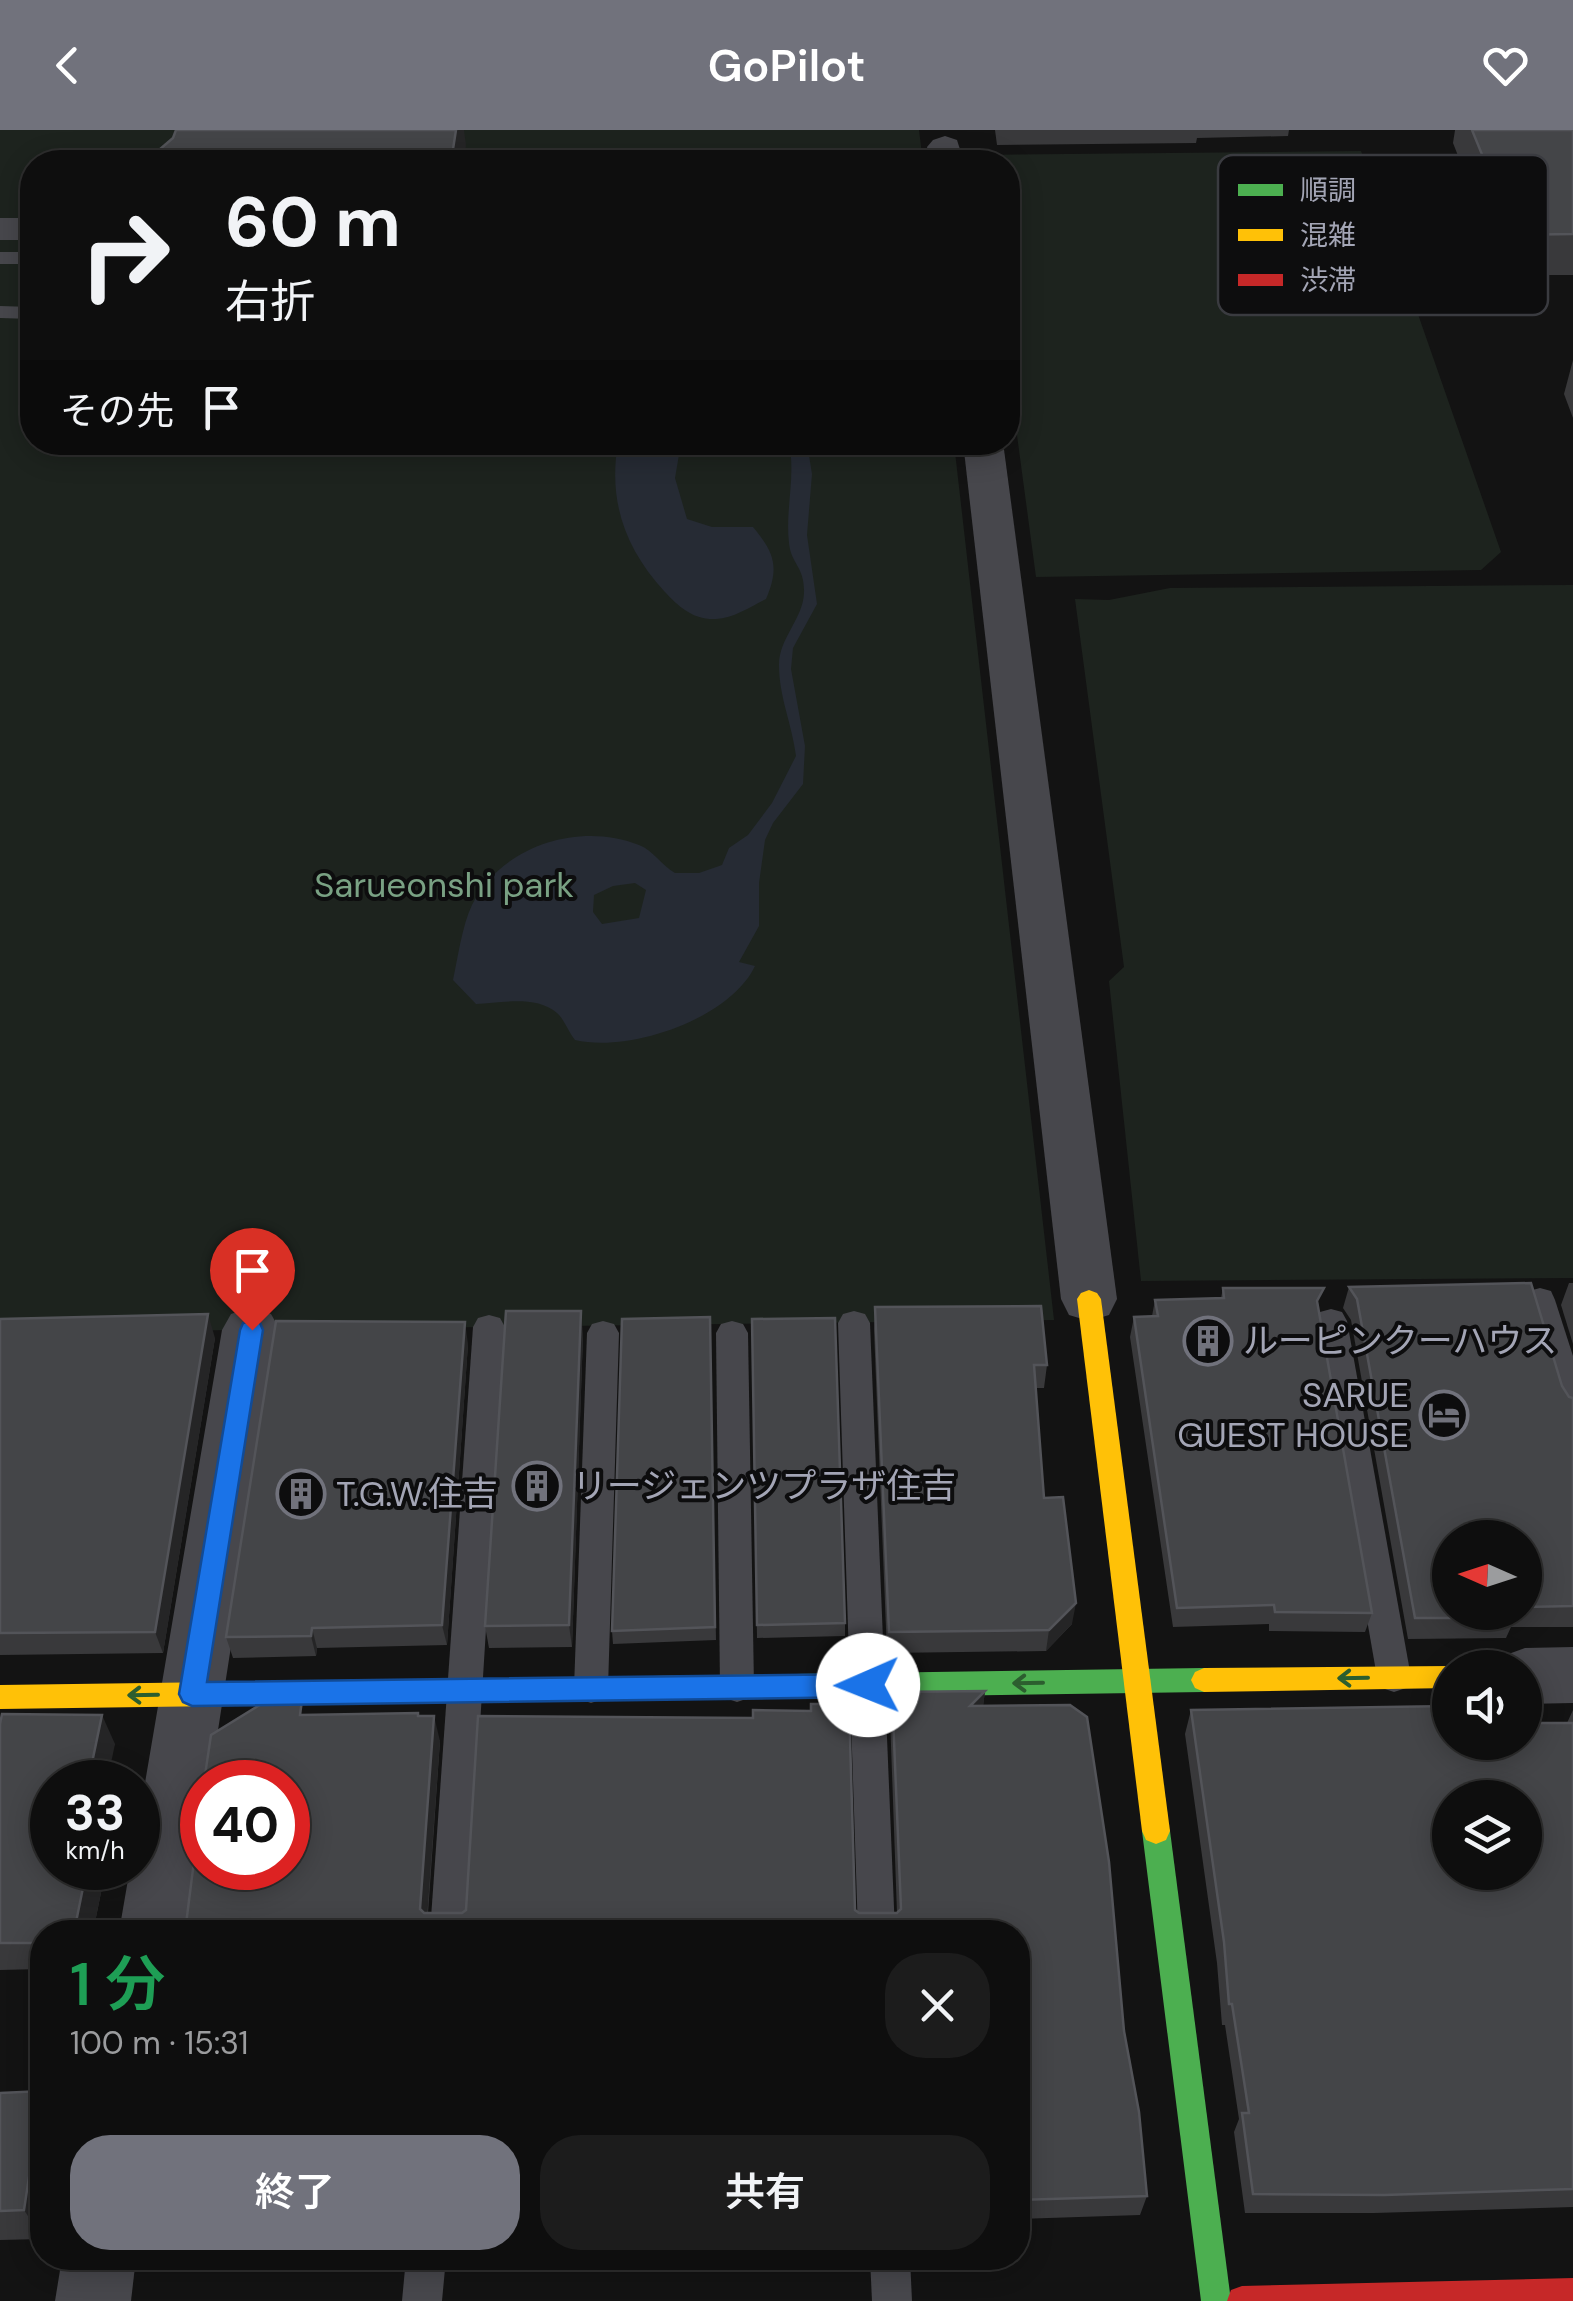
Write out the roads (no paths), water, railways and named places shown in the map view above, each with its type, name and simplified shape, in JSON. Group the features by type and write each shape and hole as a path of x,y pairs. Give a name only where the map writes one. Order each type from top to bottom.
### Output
{"street":[{"path":"984,455 1216,2301"},
{"path":"154,1920 252,1330"},
{"path":"1542,1676 1573,1675"},
{"path":"0,1696 1432,1676"},
{"path":"93,2301 97,2270"},
{"path":"1242,2301 1573,2294"}],"lane":[{"path":"1540,1300 1573,1406"},
{"path":"1330,1321 1394,1677"},
{"path":"854,1323 877,1920"},
{"path":"449,1920 489,1327"},
{"path":"732,1332 737,1687"},
{"path":"591,1688 603,1333"},
{"path":"422,2301 425,2270"},
{"path":"891,2270 892,2301"}],"place":[{"name":"ルーピンクーハウス","path":"1208,1341"},
{"name":"SARUE GUEST HOUSE","path":"1444,1415"},
{"name":"リージェンツプラザ住吉","path":"537,1486"},
{"name":"T.G.W.住吉","path":"301,1494"}],"park label":[{"name":"Sarueonshi park","path":"444,885"}]}
